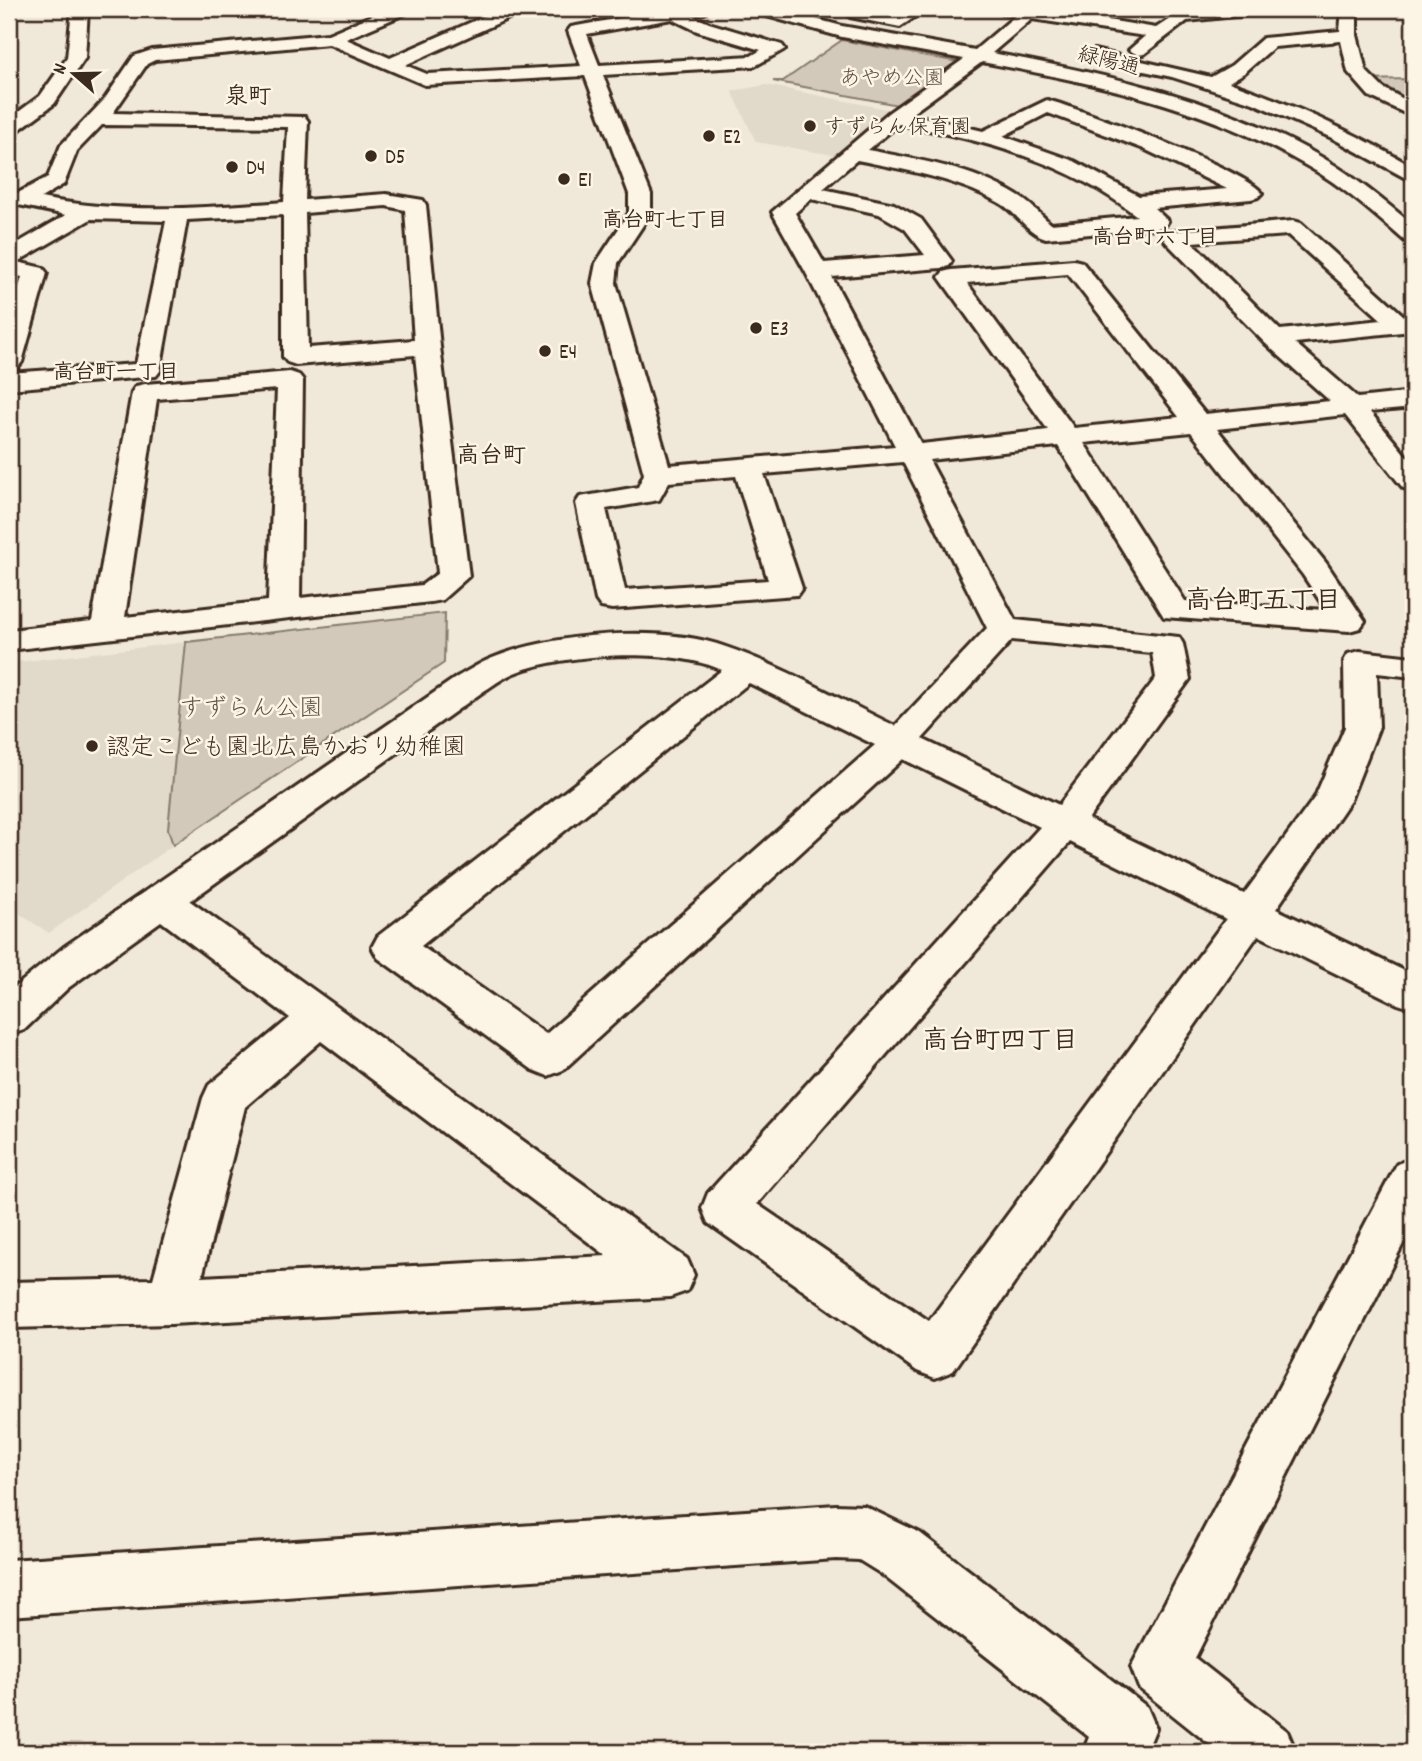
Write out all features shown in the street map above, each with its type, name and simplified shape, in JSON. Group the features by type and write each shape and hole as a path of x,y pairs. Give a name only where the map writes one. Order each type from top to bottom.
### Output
{"street":[{"path":"9,128 47,100 76,58 80,9"},
{"path":"15,199 57,180 68,149 98,119 140,60 152,55 331,39 401,9"},
{"path":"390,65 514,9"},
{"path":"699,9 668,11 622,24 577,31 640,194 640,213 607,263 604,283 658,474 649,494 590,503 612,600 786,588 747,466"},
{"name":"緑陽通","path":"762,9 832,31 977,55 1115,83 1195,108 1259,133 1316,161 1413,236"},
{"path":"842,9 900,22 919,9"},
{"path":"1001,9 1030,11 1158,33"},
{"path":"1126,60 1158,33 1176,12 1255,9"},
{"path":"1348,9 1348,35 1357,72 1362,80 1376,92 1413,111"},
{"path":"331,39 425,80 755,61 776,49 739,39 668,11"},
{"path":"1004,629 817,271 783,212 895,117 1030,11"},
{"path":"347,12 376,19"},
{"path":"622,24 646,36"},
{"path":"1213,84 1238,69 1269,41 1348,35"},
{"path":"996,38 1022,43"},
{"path":"691,44 739,39"},
{"path":"439,43 462,48"},
{"path":"1074,51 1126,60 1213,84 1308,119 1373,150 1413,176"},
{"path":"485,54 492,76"},
{"path":"985,137 1047,106 1135,136 1195,163 1251,193 1137,203"},
{"path":"854,153 924,168 967,181 1010,200 1046,231 1157,221 1137,203 1046,157 985,137 895,117"},
{"path":"98,119 298,121 294,207 296,357 427,347"},
{"path":"809,192 886,209 912,224 941,261 817,271"},
{"path":"9,640 431,593 454,576 427,347 415,205 386,200 178,213 87,212 15,199"},
{"path":"1380,208 1413,205"},
{"path":"9,257 87,212"},
{"path":"9,382 147,371 178,213"},
{"path":"1275,338 1402,326 1293,228 1174,237 1275,338 1351,406 1413,482"},
{"path":"9,267 35,273 9,362"},
{"path":"1073,267 1315,570 1349,621 1175,610 1066,436 951,277 1073,267"},
{"path":"107,629 145,393 290,380 284,610"},
{"path":"658,474 913,453 1413,400"},
{"path":"746,668 392,947 548,1058 898,744 1004,629"},
{"path":"1004,629 1167,645 1173,679 1065,823 725,1208 935,1354 1249,913 1332,801 1362,727 1360,661 1413,667"},
{"path":"9,1018 57,974 469,685 501,666 537,655 653,645 678,646 712,653 746,668 1413,993"},
{"path":"9,1305 171,1301 670,1275 163,902"},
{"path":"171,1301 225,1098 319,1018"},
{"path":"1266,1752 1160,1667 1408,1200"},
{"path":"9,1588 836,1532 864,1533 900,1553 1126,1728 1113,1752"}],"shaded area":[{"name":"すずらん保育園","path":"766,85 891,110 834,155 756,142 732,91"},
{"name":"認定こども園北広島かおり幼稚園","path":"186,642 168,829 173,845 49,933 9,907 9,663"}],"green space":[{"name":"あやめ公園","path":"842,40 969,64 908,107 773,81 783,81"},
{"path":"1411,79 1413,100 1397,103 1362,80"},
{"name":"すずらん公園","path":"445,613 444,663 173,845 168,829 186,642"}],"place":[{"name":"すずらん保育園","path":"810,126"},
{"name":"E2","path":"709,136"},
{"name":"D5","path":"371,156"},
{"name":"D4","path":"232,167"},
{"name":"E1","path":"564,179"},
{"name":"E3","path":"756,328"},
{"name":"E4","path":"545,351"},
{"name":"認定こども園北広島かおり幼稚園","path":"92,746"}],"district":[{"name":"泉町","path":"248,95"},
{"name":"高台町七丁目","path":"665,219"},
{"name":"高台町六丁目","path":"1155,236"},
{"name":"高台町一丁目","path":"116,371"},
{"name":"高台町","path":"491,454"},
{"name":"高台町五丁目","path":"1263,599"},
{"name":"高台町四丁目","path":"1000,1039"}]}
